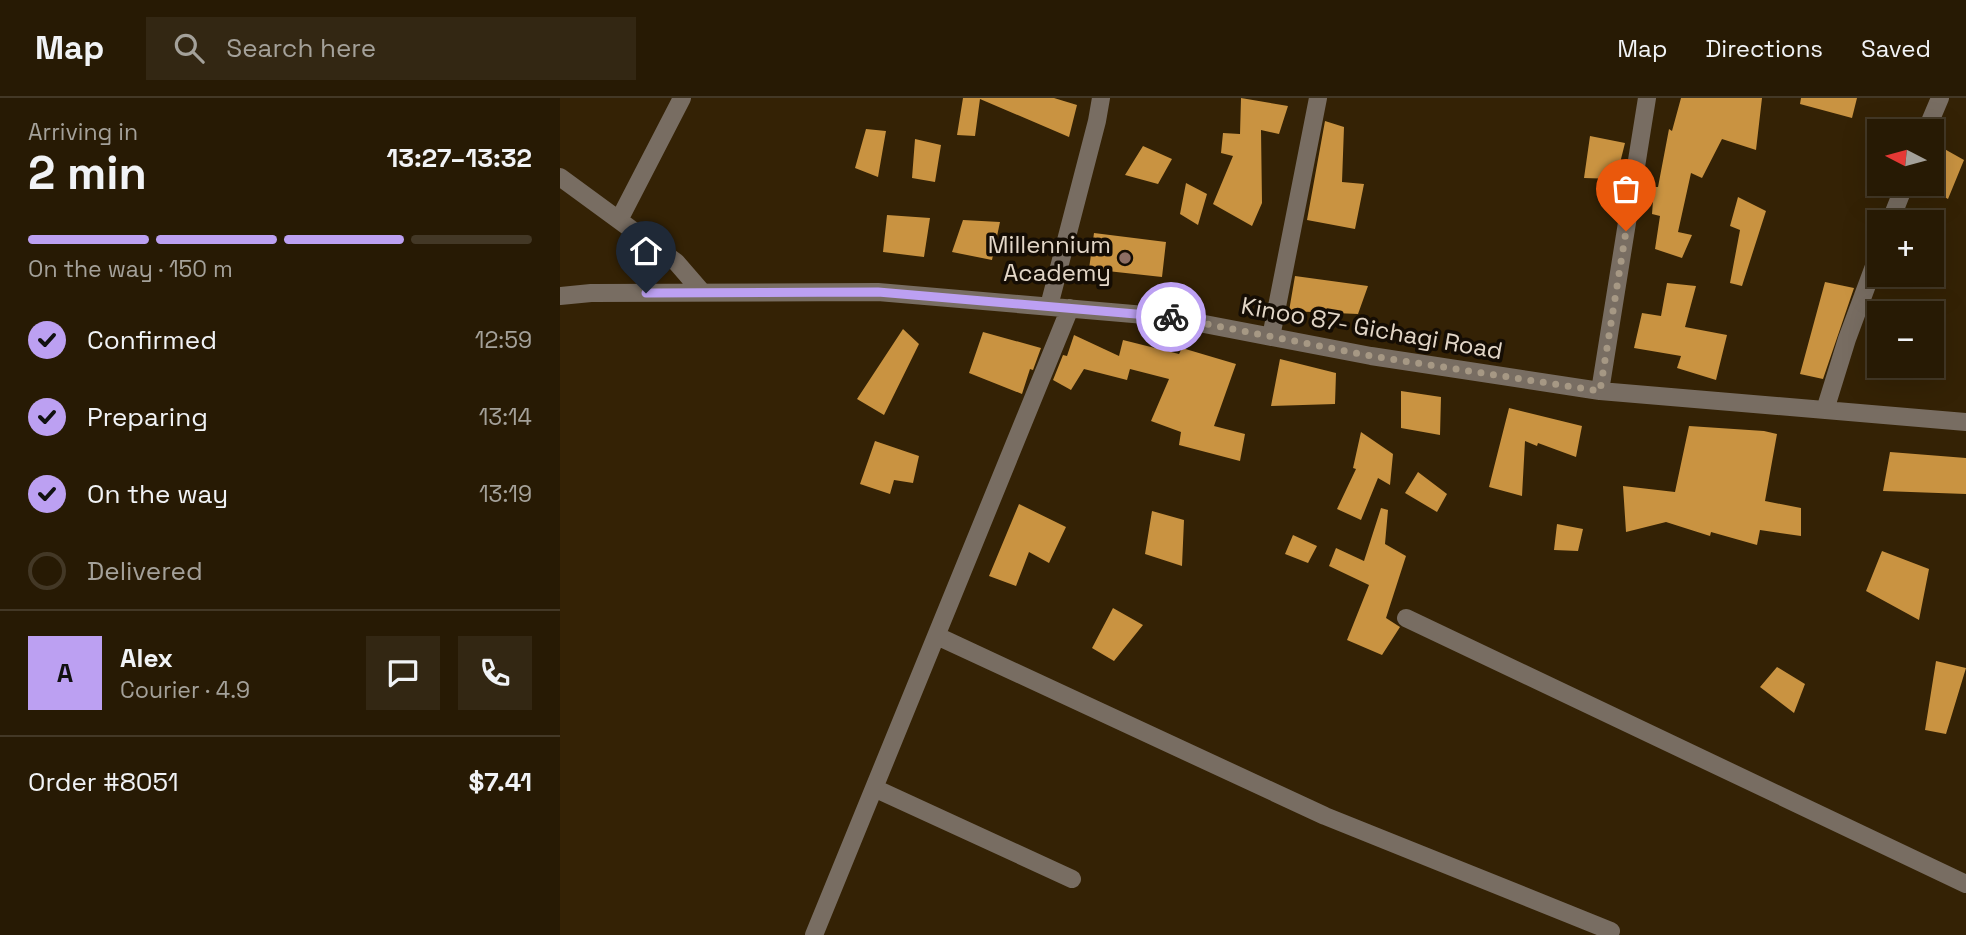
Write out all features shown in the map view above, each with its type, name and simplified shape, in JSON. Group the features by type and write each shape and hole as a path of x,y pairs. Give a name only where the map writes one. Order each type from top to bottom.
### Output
{"street":[{"path":"619,220 682,98"},
{"path":"1049,306 1101,98"},
{"path":"1270,337 1318,98"},
{"path":"1600,391 1647,98"},
{"path":"1931,119 1940,98"},
{"path":"560,177 676,262 702,292"},
{"path":"1825,410 1867,285"},
{"name":"Kinoo 87- Gichagi Road","path":"560,296 591,293 878,292 1049,306 1168,317 1371,356 1600,391 1966,422"},
{"path":"814,935 1070,308"},
{"path":"1406,618 1966,884"},
{"path":"937,636 1325,817 1611,931"},
{"path":"874,788 1072,879"}],"building":[{"path":"963,98 1054,98 1077,105 1069,137 980,99 975,136 957,135"},
{"path":"1241,98 1288,106 1279,134 1261,130 1262,203 1252,226 1213,204 1233,156 1221,153 1223,133 1240,134"},
{"path":"1681,98 1762,98 1756,150 1722,139 1702,178 1691,173 1678,232 1692,235 1682,258 1655,249 1660,216 1652,214 1654,187 1658,187 1669,129 1672,131"},
{"path":"1801,98 1857,98 1852,118 1800,104"},
{"path":"1325,121 1344,127 1342,182 1364,184 1355,229 1307,220"},
{"path":"866,129 886,131 878,177 855,168"},
{"path":"1590,136 1625,143 1616,179 1584,178"},
{"path":"915,139 941,145 935,182 912,178"},
{"path":"1143,146 1172,159 1158,184 1125,175"},
{"path":"1944,149 1964,160 1948,199 1943,196"},
{"path":"1186,183 1207,194 1198,225 1180,214"},
{"path":"1738,197 1766,211 1742,286 1730,283 1740,230 1730,226"},
{"path":"887,215 930,218 924,257 883,252"},
{"path":"963,220 1000,222 992,260 952,252"},
{"path":"1094,233 1166,242 1162,277 1089,269"},
{"path":"1295,276 1368,286 1358,314 1289,311"},
{"path":"1825,282 1854,288 1823,379 1800,374"},
{"path":"1667,283 1696,286 1685,327 1727,335 1716,380 1677,368 1681,356 1634,348 1642,313 1661,316"},
{"path":"903,329 919,344 884,415 857,399"},
{"path":"983,332 1041,348 1033,370 1030,369 1022,394 969,373"},
{"path":"1074,335 1119,356 1123,340 1179,354 1182,348 1236,364 1214,426 1245,434 1240,461 1179,445 1181,432 1151,421 1169,379 1130,369 1127,380 1084,369 1071,390 1053,380 1063,355 1067,356"},
{"path":"1280,359 1336,373 1335,404 1271,406"},
{"path":"1401,391 1441,397 1440,435 1401,428"},
{"path":"1509,408 1582,426 1576,457 1525,441 1522,496 1489,487"},
{"path":"1689,426 1777,434 1765,501 1801,508 1801,536 1760,530 1757,545 1711,532 1710,536 1666,522 1626,532 1623,486 1675,492"},
{"path":"1361,432 1393,454 1390,485 1378,478 1361,520 1337,509 1356,469 1353,468"},
{"path":"875,441 919,456 913,483 894,480 890,494 860,484"},
{"path":"1890,452 1966,458 1966,494 1883,491"},
{"path":"1418,472 1447,494 1437,512 1405,493"},
{"path":"1019,504 1066,527 1049,563 1029,552 1016,586 989,576"},
{"path":"1381,508 1388,510 1385,544 1406,556 1386,618 1400,627 1382,655 1347,640 1369,585 1329,566 1336,548 1364,561"},
{"path":"1152,511 1184,520 1182,566 1145,554"},
{"path":"1557,524 1583,529 1578,551 1554,550"},
{"path":"1293,535 1317,546 1308,563 1285,554"},
{"path":"1882,551 1929,569 1919,620 1866,591"},
{"path":"1113,608 1143,625 1114,661 1092,648"},
{"path":"1936,661 1966,668 1946,734 1925,730"},
{"path":"1777,667 1805,684 1794,713 1760,687"}],"way so far":[{"path":"1171,317 1371,356 1600,391 1626,231"}],"place":[{"name":"Millennium Academy","path":"1125,258"}],"route":[{"path":"646,293 878,292 1171,317"}]}
